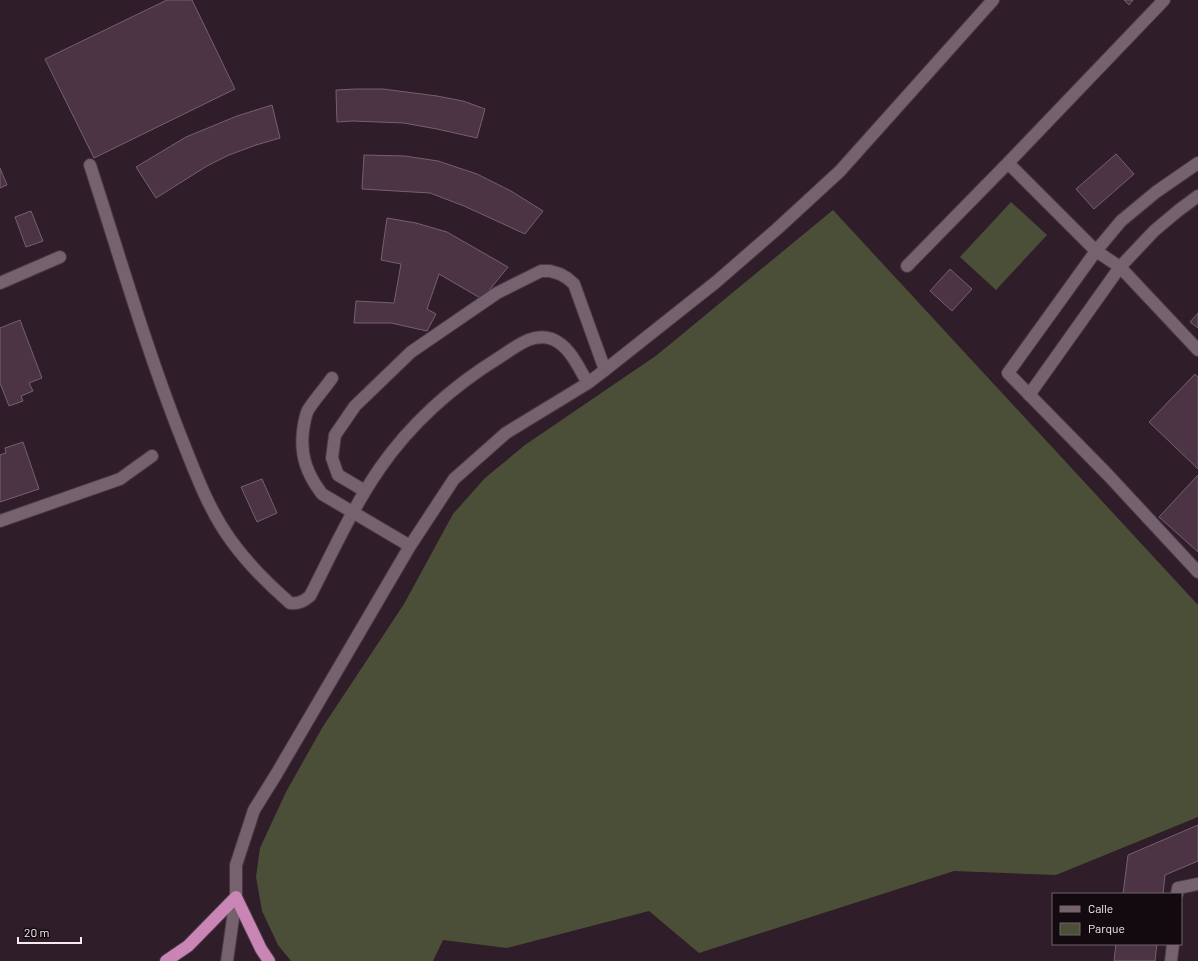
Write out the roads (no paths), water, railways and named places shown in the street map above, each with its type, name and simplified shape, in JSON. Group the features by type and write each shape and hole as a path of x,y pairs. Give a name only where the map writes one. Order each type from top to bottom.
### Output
{"highway":[{"path":"166,961 188,946 236,897 261,949 269,961"}],"street":[{"path":"227,961 236,897 236,865 254,810 410,546 454,479 506,433 588,383 605,370 716,282 777,229 840,171 993,0"},
{"path":"907,266 1164,0"},
{"path":"1008,163 1096,251 1120,267 1198,350"},
{"path":"1197,568 1008,373 1096,251 1121,221 1156,192 1198,163"},
{"path":"90,165 163,390 204,494 229,538 248,562 290,603 300,602 310,596 366,491 396,446 434,406 477,372 531,338 545,337 564,346 588,383"},
{"path":"1028,395 1120,267 1154,231 1198,196"},
{"path":"0,283 60,257"},
{"path":"366,491 338,475 332,458 335,435 355,406 411,352 497,293 541,271 550,271 567,278 574,284 605,370"},
{"path":"332,378 308,411 304,425 302,440 303,454 307,469 313,482 322,494 353,514 410,546"},
{"path":"0,521 120,479 152,456"},
{"path":"1177,893 1178,888 1198,884"},
{"path":"1171,961 1173,945"}]}
